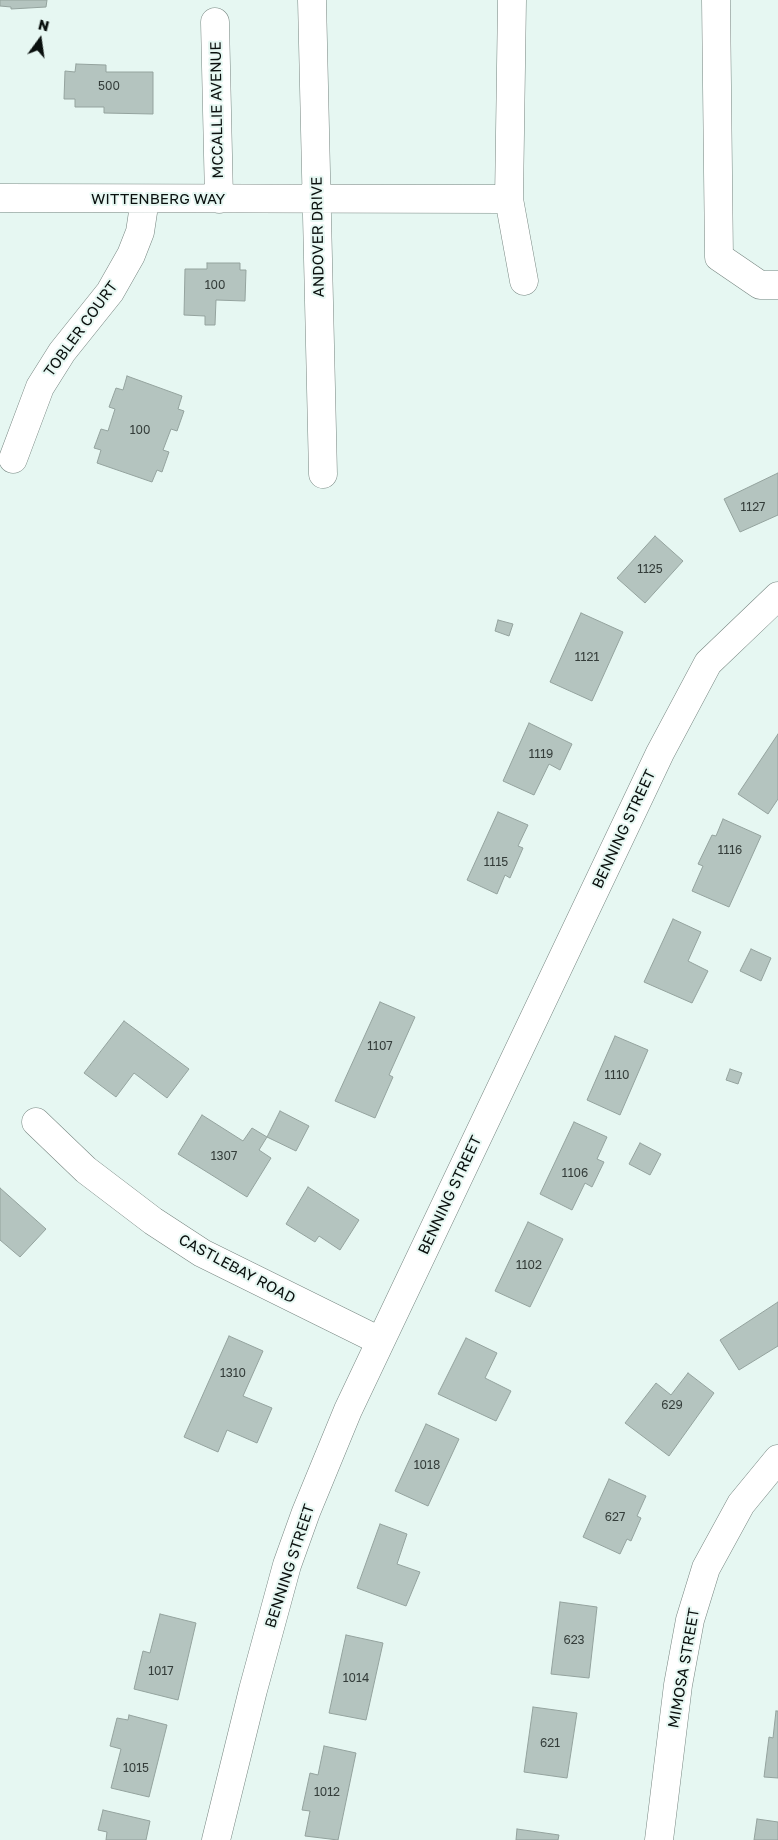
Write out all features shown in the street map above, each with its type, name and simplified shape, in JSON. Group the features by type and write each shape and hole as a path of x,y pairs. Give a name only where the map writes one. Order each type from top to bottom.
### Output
{"street":[{"name":"ANDOVER DRIVE","path":"312,0 323,474"},
{"path":"512,0 509,198 524,281"},
{"path":"716,0 719,257 760,285 778,285"},
{"name":"MCCALLIE AVENUE","path":"215,22 219,199"},
{"name":"WITTENBERG WAY","path":"0,198 317,200 509,198"},
{"name":"TOBLER COURT","path":"13,458 40,387 62,352 110,292 131,255 140,232 145,199"},
{"name":"BENNING STREET","path":"216,1840 253,1690 287,1565 306,1512 344,1420 665,744 708,663 778,596"},
{"name":"CASTLEBAY ROAD","path":"36,1122 86,1170 153,1221 202,1253 380,1341"},
{"name":"MIMOSA STREET","path":"659,1840 678,1685 690,1620 706,1568 741,1504 778,1458"}],"building":[{"path":"0,0 47,0 46,7 11,9 11,7 0,6"},
{"path":"76,64 106,65 106,72 153,72 153,114 104,113 104,107 75,107 75,99 64,99 65,71 75,72"},
{"path":"207,263 240,263 240,270 246,270 245,301 216,300 215,325 205,325 205,316 184,315 185,269 207,269"},
{"path":"127,376 182,396 178,409 184,411 177,431 171,429 163,450 169,452 162,472 157,470 152,482 97,463 101,450 94,448 101,429 108,431 115,409 109,407 116,388 123,390"},
{"path":"778,473 778,515 740,532 724,499"},
{"path":"655,536 683,561 645,603 617,578"},
{"path":"581,613 623,632 592,701 550,682"},
{"path":"498,620 513,624 509,636 495,631"},
{"path":"529,723 572,744 560,770 549,764 534,795 503,781"},
{"path":"778,734 778,799 768,814 738,794"},
{"path":"498,812 528,825 518,846 523,848 510,878 505,875 497,894 467,880"},
{"path":"723,819 761,836 729,907 692,891 703,866 698,864 712,835 716,836"},
{"path":"673,919 701,932 688,961 708,971 692,1003 644,982"},
{"path":"751,949 771,958 761,981 740,971"},
{"path":"380,1002 415,1017 389,1075 393,1077 375,1118 335,1101"},
{"path":"124,1021 189,1069 167,1098 134,1073 116,1097 84,1073"},
{"path":"615,1036 648,1050 620,1115 587,1100"},
{"path":"730,1069 742,1073 738,1084 726,1080"},
{"path":"280,1111 309,1126 296,1151 267,1137"},
{"path":"202,1115 243,1141 252,1128 267,1137 259,1150 271,1158 247,1197 178,1154"},
{"path":"574,1122 607,1137 597,1159 604,1162 592,1187 585,1183 572,1210 540,1194"},
{"path":"640,1143 661,1154 650,1175 629,1164"},
{"path":"308,1187 359,1220 340,1250 319,1236 315,1242 286,1224"},
{"path":"0,1188 46,1229 20,1257 0,1240"},
{"path":"528,1222 563,1239 530,1307 495,1291"},
{"path":"778,1302 778,1346 739,1370 720,1340"},
{"path":"229,1336 263,1351 243,1396 272,1408 257,1443 227,1430 218,1452 184,1437"},
{"path":"466,1338 497,1353 485,1378 511,1391 496,1421 438,1394"},
{"path":"688,1373 714,1393 669,1456 625,1423 656,1383 671,1395"},
{"path":"426,1424 459,1439 428,1506 395,1491"},
{"path":"609,1479 646,1496 637,1516 641,1518 631,1541 627,1539 620,1554 583,1537"},
{"path":"380,1524 407,1534 397,1564 420,1572 406,1606 357,1588"},
{"path":"560,1602 597,1607 589,1678 551,1674"},
{"path":"160,1614 196,1623 178,1700 134,1689 143,1651 150,1653"},
{"path":"346,1635 383,1643 366,1720 329,1713"},
{"path":"533,1707 577,1713 567,1778 524,1772"},
{"path":"776,1711 778,1711 778,1778 764,1777 769,1737 773,1738"},
{"path":"129,1715 167,1725 149,1797 111,1788 121,1749 110,1746 117,1718 128,1720"},
{"path":"324,1746 356,1753 338,1840 305,1836 310,1811 302,1810 310,1773 318,1775"},
{"path":"103,1810 150,1821 146,1840 106,1840 107,1832 98,1830"},
{"path":"757,1819 778,1822 778,1840 754,1840"},
{"path":"517,1829 559,1835 558,1840 516,1840"}]}
